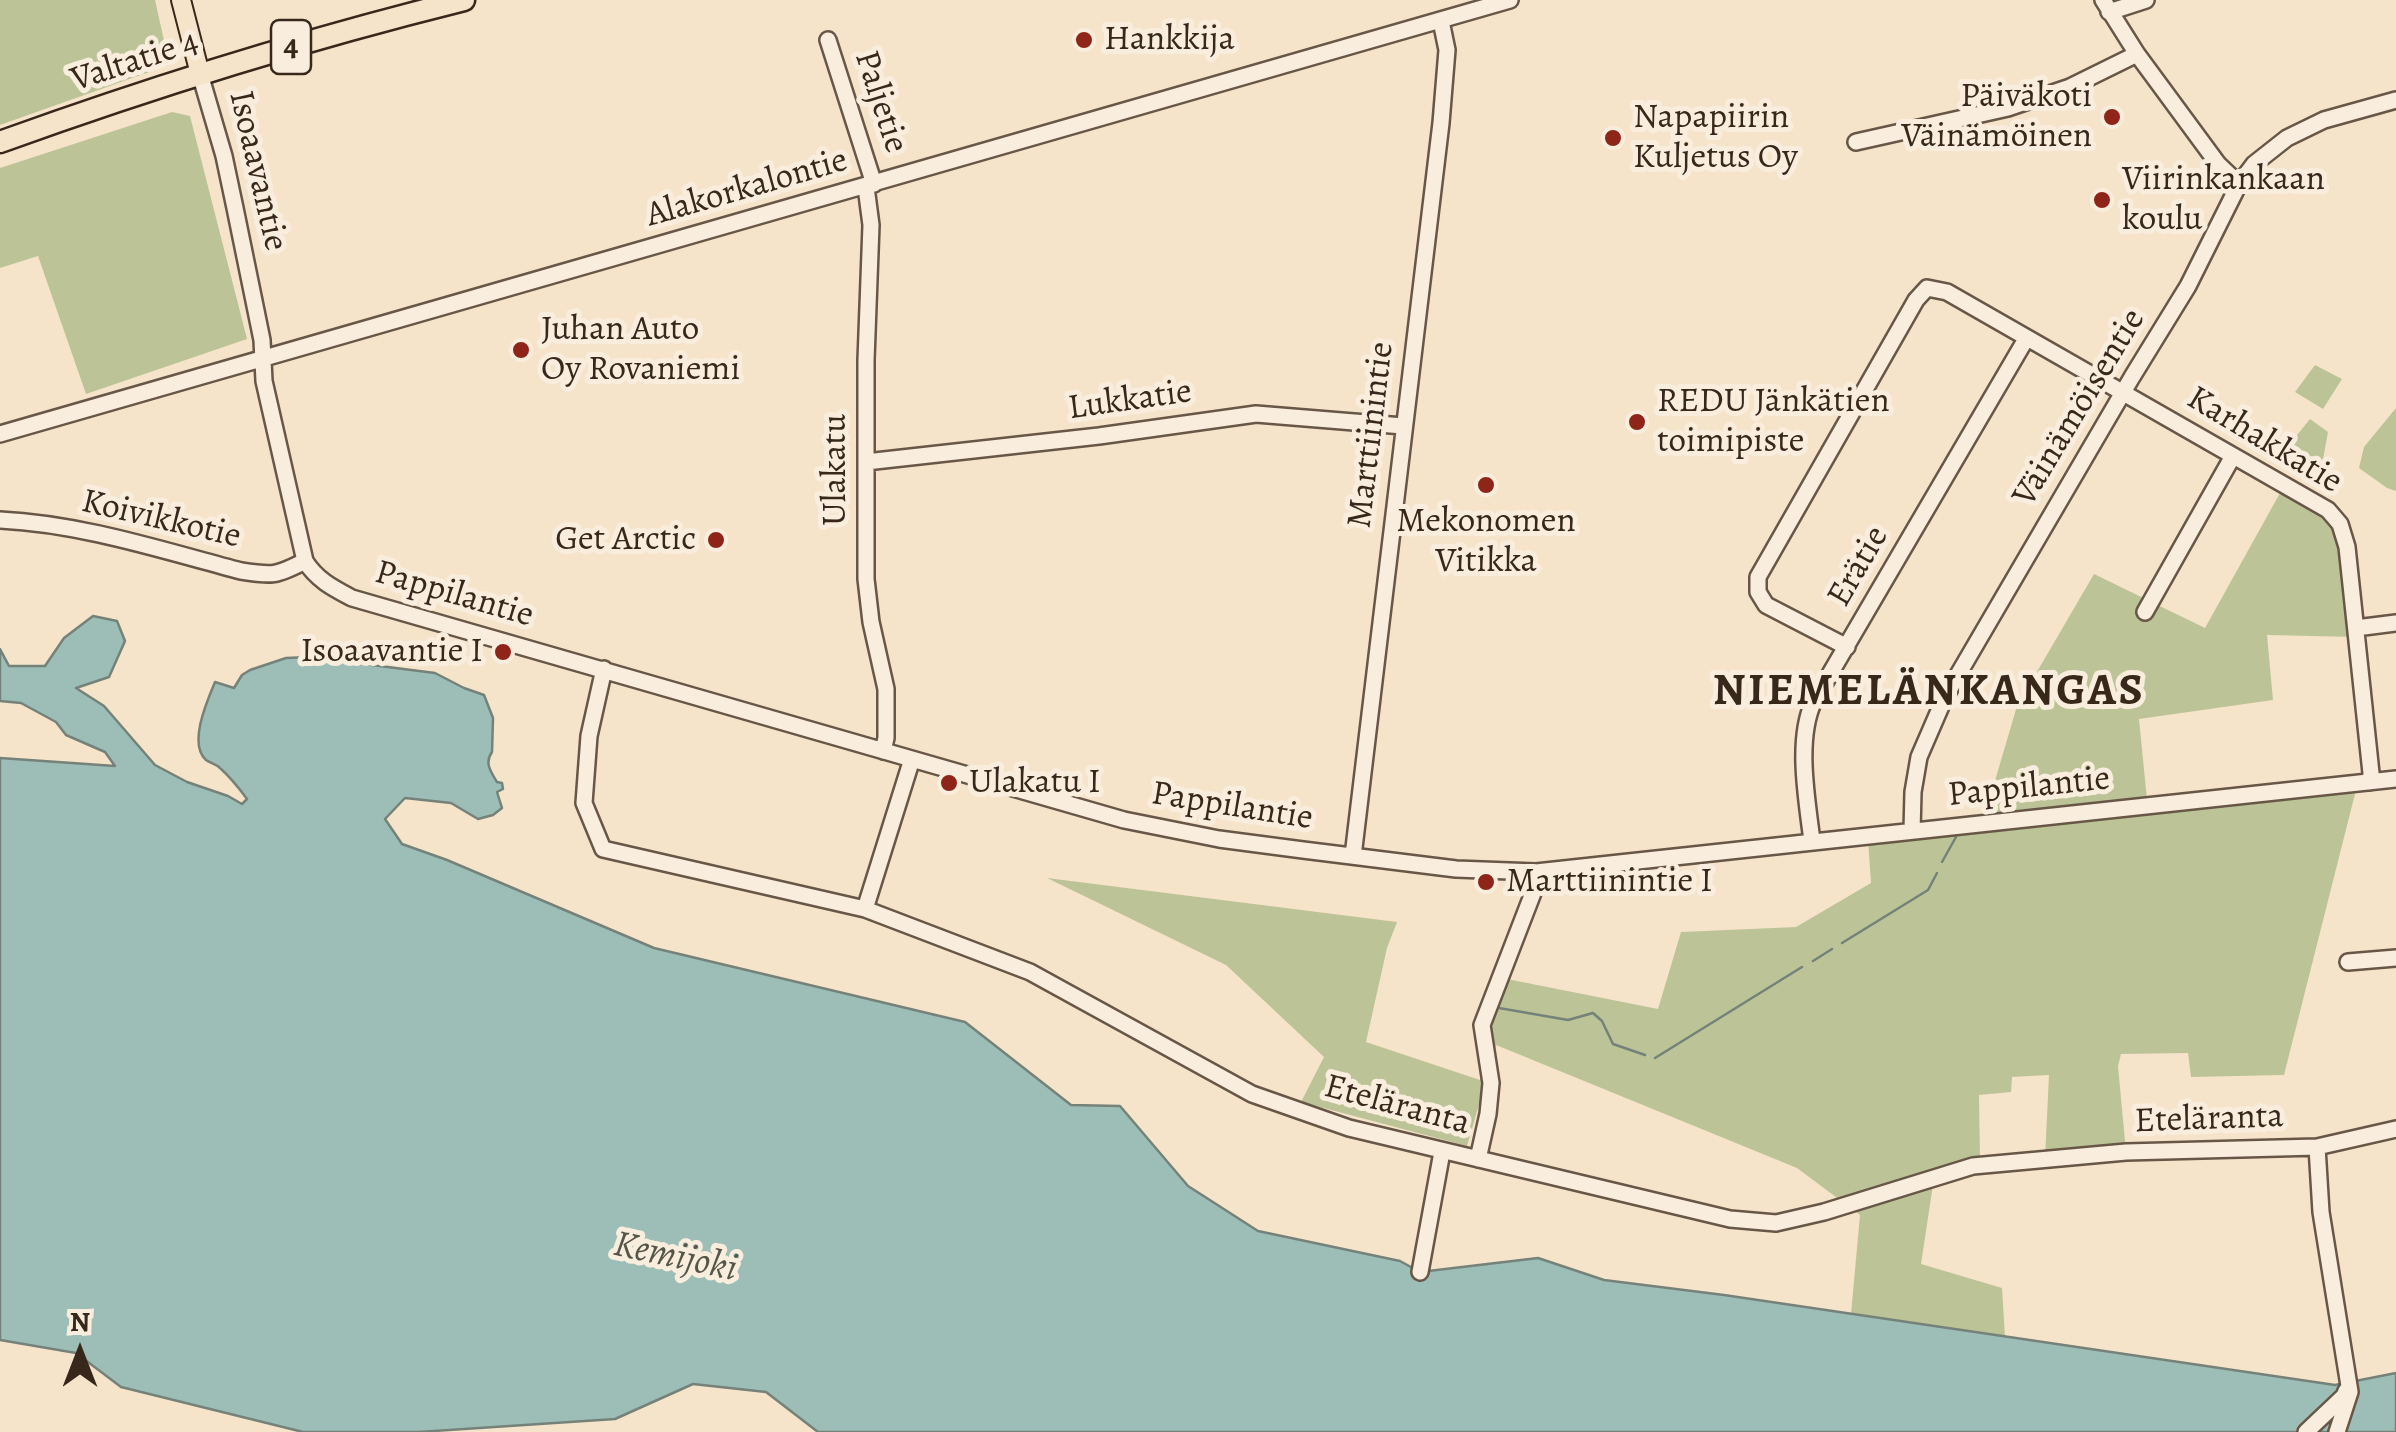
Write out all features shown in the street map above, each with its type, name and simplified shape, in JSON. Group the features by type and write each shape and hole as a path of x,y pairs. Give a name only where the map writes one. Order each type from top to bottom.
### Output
{"highway":[{"name":"Valtatie 4","path":"0,142 200,74 464,0"}],"main road":[{"name":"Isoaavantie","path":"182,0 200,74"}],"street":[{"name":"Alakorkalontie","path":"0,434 1510,0"},
{"path":"2146,0 2106,6 2218,164 2240,184"},
{"name":"Marttiinintie","path":"1353,856 1441,124 1447,50 1441,20"},
{"name":"Paljetie","path":"828,40 871,185"},
{"path":"1856,142 2008,108 2070,87 2137,54"},
{"name":"Isoaavantie","path":"200,74 228,174 264,358"},
{"name":"Väinämöisentie","path":"1912,831 1918,756 1945,697 2188,286 2240,184 2254,164 2287,138 2324,120 2396,100"},
{"name":"Ulakatu","path":"871,185 866,578 886,690 886,738 882,751"},
{"name":"Karhakkatie","path":"1847,647 1766,606 1758,592 1758,577 1916,300 1927,288 1947,292 2328,510 2340,524 2347,547 2370,782"},
{"name":"Erätie","path":"1812,842 1804,721 2026,339"},
{"path":"264,358 264,381 305,561"},
{"name":"Lukkatie","path":"866,462 1256,414 1403,426"},
{"path":"2145,612 2233,456"},
{"name":"Koivikkotie","path":"0,520 69,528 240,571 282,574 305,561"},
{"name":"Pappilantie","path":"305,561 329,586 352,598 1141,824 1220,839 1443,868 1536,872 2396,780"},
{"path":"2356,628 2396,623"},
{"name":"Eteläranta","path":"604,669 589,736 584,803 603,849 865,909 1030,972 1252,1094 1349,1128 1442,1152 1730,1219 1776,1223 1974,1166 2126,1152 2317,1147 2396,1129"},
{"path":"865,909 912,759"},
{"path":"1478,1159 1491,1083 1482,1025 1533,893 1536,872"},
{"path":"2348,962 2396,958"},
{"path":"2317,1147 2321,1212 2350,1392 2337,1432"},
{"path":"1420,1272 1442,1152"},
{"path":"2306,1432 2344,1396 2348,1382"}],"green space":[{"path":"0,0 155,0 167,54 152,71 0,125"},
{"path":"172,112 190,116 247,339 86,394 38,256 0,268 0,168"},
{"path":"2315,365 2342,379 2323,409 2295,392"},
{"path":"2396,408 2396,491 2359,468 2364,447"},
{"path":"2310,419 2328,432 2320,476 2285,450"},
{"path":"2280,493 2308,499 2340,524 2356,637 2267,635 2273,700 2139,719 2148,810 2357,786 2284,1075 2191,1077 2188,1053 2121,1054 2118,1066 2126,1152 2045,1158 2049,1075 2012,1077 2011,1092 1979,1095 1980,1159 1934,1178 1921,1264 2002,1288 2005,1337 1851,1314 1860,1215 1797,1168 1496,1045 1467,1146 1301,1102 1324,1057 1226,965 1047,878 1397,922 1387,948 1366,1042 1480,1080 1502,978 1658,1009 1681,932 1796,927 1871,883 1868,840 1981,828 2017,706 2094,574 2205,628"}],"water":[{"name":"Kemijoki","path":"93,616 117,621 125,641 109,677 76,688 104,706 155,765 242,804 247,799 224,771 206,760 199,744 201,722 215,682 234,688 250,670 286,658 309,657 435,673 484,695 493,718 488,764 497,782 502,783 503,789 497,792 502,808 478,819 451,803 405,798 385,819 402,844 654,948 965,1022 1071,1105 1120,1106 1188,1186 1258,1231 1400,1261 1420,1272 1538,1258 1604,1280 2335,1385 2396,1373 2396,1432 818,1432 766,1392 693,1384 615,1419 419,1432 303,1432 121,1387 76,1353 0,1340 0,758 115,766 105,752 66,735 56,722 21,703 0,701 0,649 9,666 45,666 64,638"}],"waterway":[{"path":"1942,862 1956,837"},
{"path":"1842,943 1928,890 1937,873"},
{"path":"1813,961 1832,949"},
{"path":"1655,1058 1802,967"},
{"path":"1499,1008 1568,1020 1593,1013 1602,1021 1613,1044 1645,1055"}],"place":[{"name":"Hankkija","path":"1084,40"},
{"name":"Päiväkoti Väinämöinen","path":"2112,117"},
{"name":"Napapiirin Kuljetus Oy","path":"1613,138"},
{"name":"Viirinkankaan koulu","path":"2102,200"},
{"name":"Juhan Auto Oy Rovaniemi","path":"521,350"},
{"name":"REDU Jänkätien toimipiste","path":"1637,422"},
{"name":"Mekonomen Vitikka","path":"1486,485"},
{"name":"Get Arctic","path":"716,540"},
{"name":"Isoaavantie I","path":"503,652"},
{"name":"Ulakatu I","path":"949,783"},
{"name":"Marttiinintie I","path":"1486,882"}],"district":[{"name":"NIEMELÄNKANGAS","path":"1929,693"}]}
